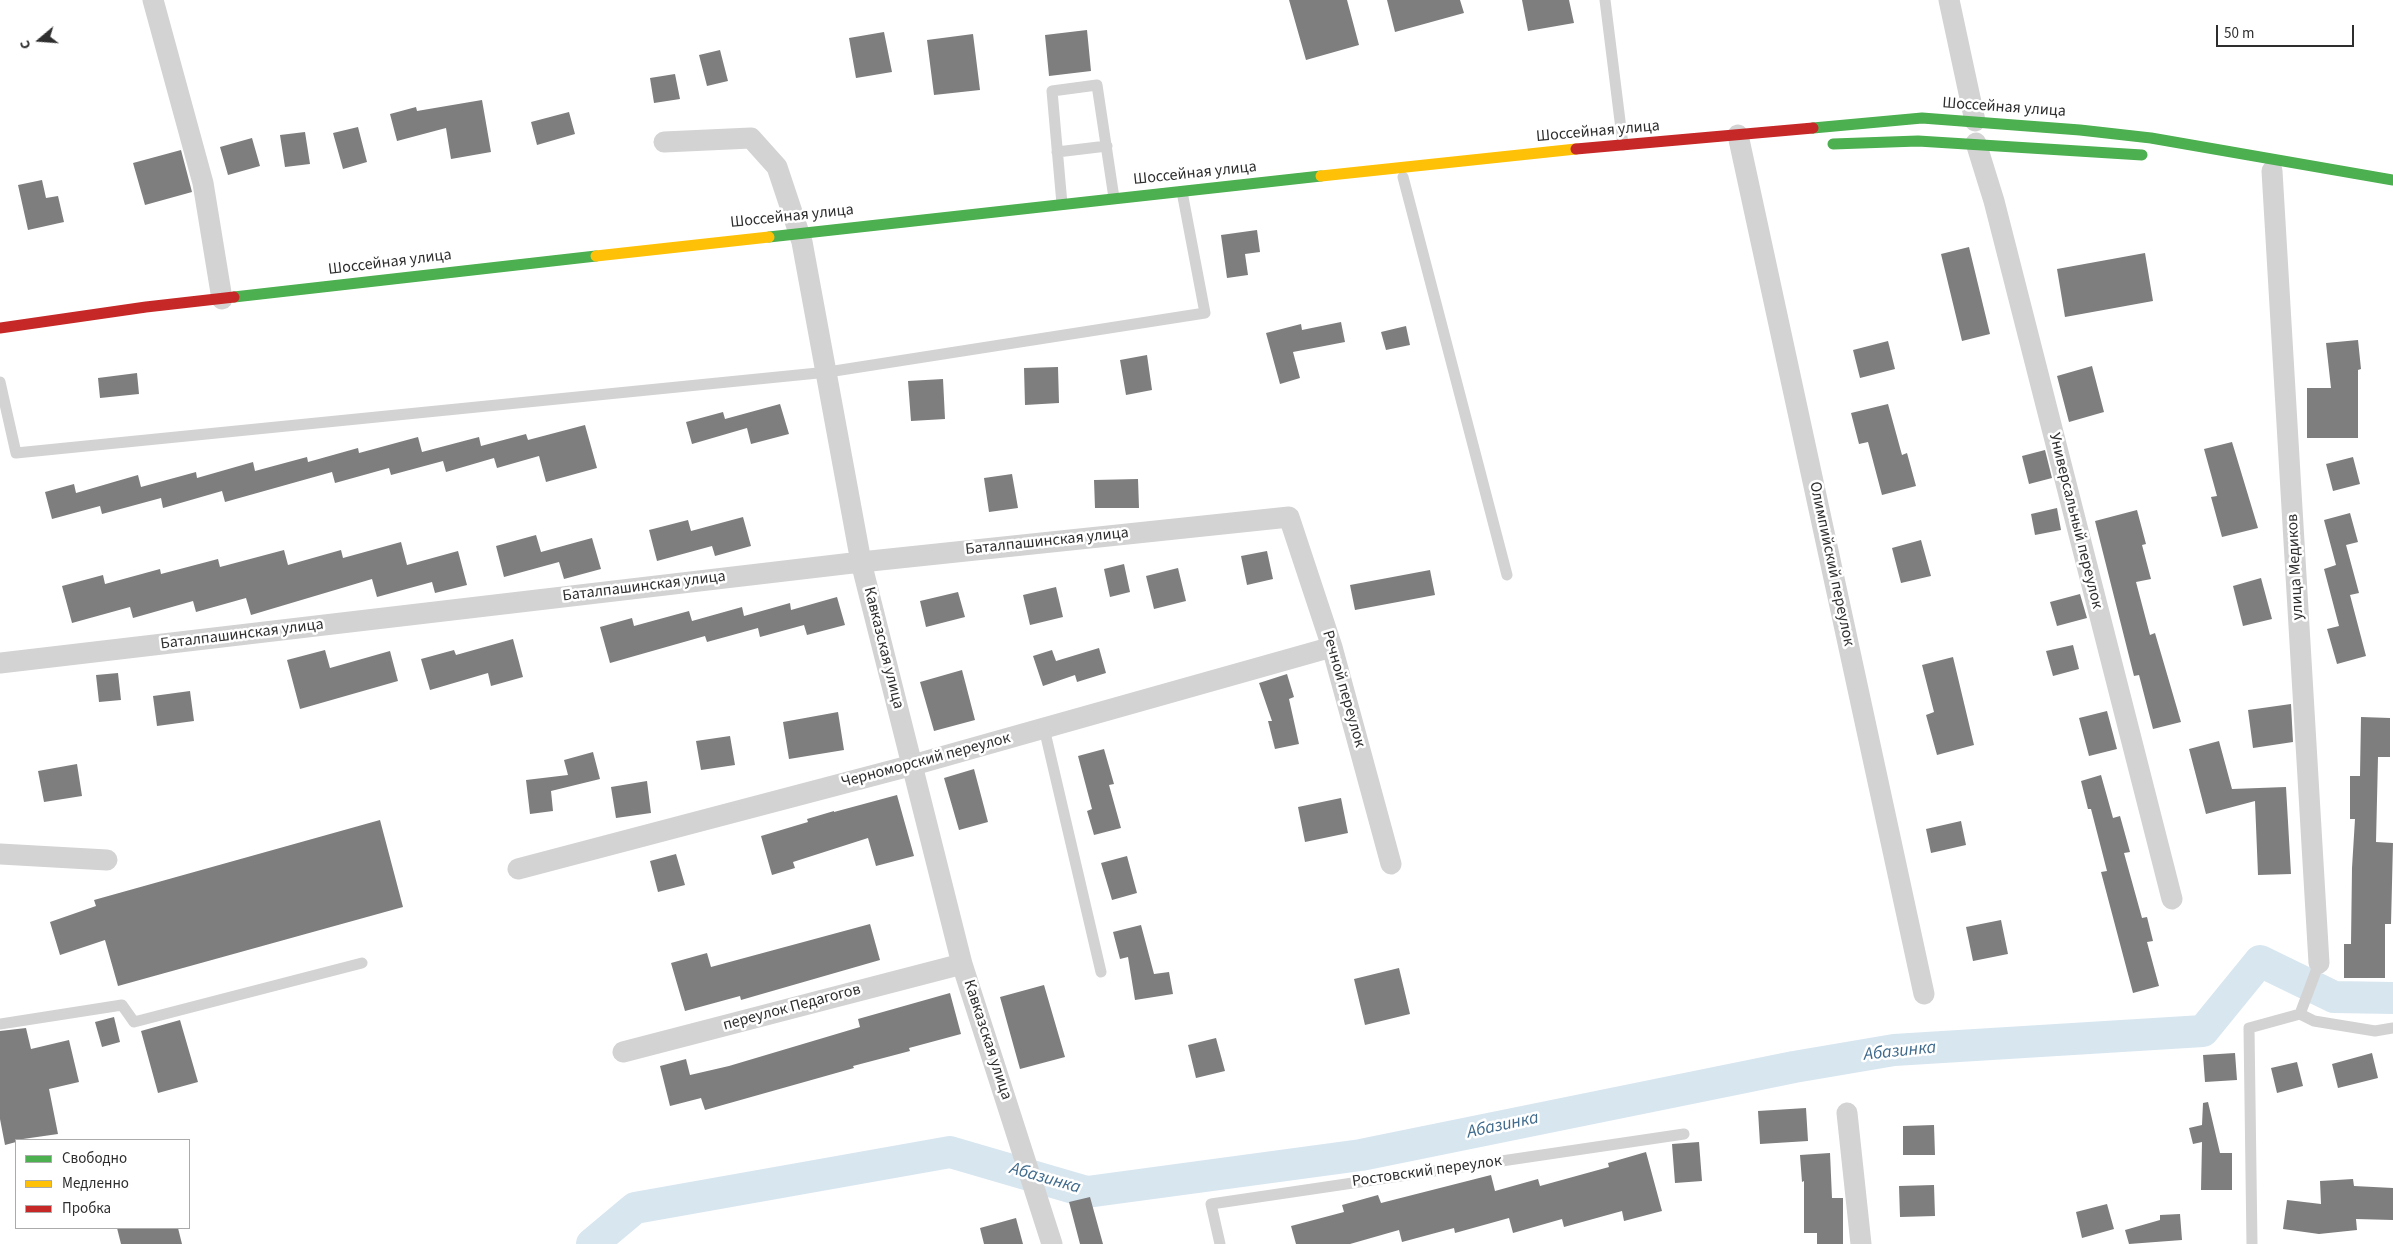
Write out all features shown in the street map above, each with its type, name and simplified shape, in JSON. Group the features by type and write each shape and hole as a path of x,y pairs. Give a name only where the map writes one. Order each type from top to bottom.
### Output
{"main road":[{"name":"Шоссейная улица","path":"175,316 1114,198 1623,145 1740,144 1922,118 1975,121 2150,138 2393,180"},
{"path":"1820,144 1918,141 1976,143 2151,156"},
{"name":"Шоссейная улица","path":"0,328 146,307 801,237 1063,213 1183,197 1557,163"},
{"path":"2309,178 2393,192"},
{"path":"0,337 136,320"}],"street":[{"path":"153,0 204,182 222,299"},
{"path":"1949,0 1975,121"},
{"name":"Кавказская улица","path":"664,142 751,138 777,167 801,237 828,372 861,562 962,964 1052,1244"},
{"name":"Универсальный переулок","path":"1976,143 1994,201 2172,899"},
{"name":"Олимпийский переулок","path":"1740,144 1924,994"},
{"name":"улица Медиков","path":"2272,172 2319,963"},
{"name":"Баталпашинская улица","path":"0,662 861,562 1289,517"},
{"name":"Речной переулок","path":"1289,517 1332,647 1391,864"},
{"name":"Черноморский переулок","path":"518,869 913,765 1332,647"},
{"path":"0,854 107,860"},
{"name":"переулок Педагогов","path":"623,1052 962,964"},
{"path":"1847,1114 1861,1244"}],"lane":[{"path":"1605,0 1623,145"},
{"path":"1062,204 1052,91 1097,85 1114,198"},
{"path":"1057,152 1106,146"},
{"path":"1403,177 1506,575"},
{"path":"0,382 16,452 828,372 1205,313 1183,197"},
{"path":"1044,728 1102,972"},
{"path":"0,1024 122,1005 134,1022 362,963"},
{"path":"2300,1014 2319,963"},
{"path":"2252,1244 2249,1028 2300,1014 2314,1021 2376,1031 2393,1028"},
{"name":"Ростовский переулок","path":"1220,1244 1211,1204 1684,1134"}],"building":[{"path":"1289,0 1347,0 1359,45 1306,60"},
{"path":"1387,0 1460,0 1464,13 1395,32"},
{"path":"1522,0 1569,0 1574,23 1528,31"},
{"path":"1087,30 1091,71 1049,76 1045,35"},
{"path":"884,32 892,72 856,78 849,38"},
{"path":"973,34 980,90 934,95 927,40"},
{"path":"720,50 728,81 707,86 699,55"},
{"path":"675,74 680,99 654,103 650,78"},
{"path":"482,100 491,152 451,159 446,128 397,141 390,114 416,107 417,111"},
{"path":"569,112 575,134 537,145 531,122"},
{"path":"358,127 367,162 343,169 333,133"},
{"path":"305,132 310,164 285,167 280,135"},
{"path":"252,138 260,166 228,175 220,147"},
{"path":"181,150 192,192 145,205 133,163"},
{"path":"42,180 46,198 58,196 64,222 28,230 18,185"},
{"path":"1257,230 1260,252 1245,254 1248,275 1227,278 1221,235"},
{"path":"1969,247 1990,334 1962,341 1941,254"},
{"path":"2145,253 2153,301 2065,317 2057,269"},
{"path":"1341,322 1345,342 1293,352 1300,378 1280,384 1266,333 1301,324 1302,330"},
{"path":"1406,326 1410,345 1386,350 1381,332"},
{"path":"2358,340 2361,369 2358,370 2358,438 2307,438 2307,388 2331,388 2326,343"},
{"path":"1888,341 1895,369 1860,378 1853,350"},
{"path":"1147,355 1152,390 1126,395 1120,360"},
{"path":"2092,366 2104,412 2069,422 2057,376"},
{"path":"1058,367 1059,403 1025,405 1024,368"},
{"path":"137,373 139,394 100,398 98,378"},
{"path":"943,379 945,419 911,421 908,381"},
{"path":"780,404 789,434 751,444 747,428 692,444 686,422 723,412 725,419"},
{"path":"1888,404 1902,455 1907,453 1916,486 1882,495 1868,442 1859,444 1851,413"},
{"path":"585,425 597,468 546,482 539,456 497,468 494,458 446,472 443,461 391,475 389,468 335,483 332,472 225,502 222,491 163,508 161,498 102,514 100,506 52,519 45,492 74,484 76,493 138,475 141,487 196,472 197,478 253,462 255,471 307,457 308,462 358,448 359,453 418,437 422,452 479,437 481,446 526,434 528,440"},
{"path":"2232,442 2258,528 2222,537 2211,497 2217,496 2204,449"},
{"path":"2045,450 2052,478 2029,484 2022,456"},
{"path":"2353,457 2360,484 2333,491 2326,464"},
{"path":"1012,474 1018,508 989,512 984,478"},
{"path":"1138,479 1139,508 1095,508 1094,480"},
{"path":"2057,508 2061,530 2035,535 2031,514"},
{"path":"2137,510 2146,544 2142,545 2151,579 2136,582 2150,635 2155,633 2181,722 2153,729 2139,675 2134,676 2095,521"},
{"path":"2350,513 2358,542 2346,545 2359,593 2350,595 2366,656 2337,664 2327,629 2339,626 2324,569 2336,565 2324,520"},
{"path":"743,517 751,546 715,556 712,546 657,561 649,530 688,520 691,531"},
{"path":"536,535 541,552 592,538 601,569 564,579 559,562 504,577 496,546"},
{"path":"1921,540 1931,576 1901,583 1892,548"},
{"path":"401,542 407,565 458,551 467,585 435,593 432,582 377,597 372,579 251,615 246,598 196,612 193,601 133,618 130,607 72,623 62,586 103,575 105,584 160,569 161,574 218,559 220,567 284,550 288,565 341,550 343,558"},
{"path":"1267,551 1273,579 1247,585 1241,556"},
{"path":"1124,564 1130,592 1110,597 1104,569"},
{"path":"1178,568 1186,601 1154,609 1146,576"},
{"path":"1430,570 1435,595 1355,610 1350,585"},
{"path":"2261,578 2272,619 2243,626 2233,586"},
{"path":"1056,587 1063,617 1030,625 1023,595"},
{"path":"958,592 965,617 926,627 920,601"},
{"path":"2080,594 2087,618 2057,626 2050,602"},
{"path":"837,597 845,625 807,635 804,625 760,637 758,628 707,642 705,636 610,663 600,627 632,618 634,626 689,611 692,621 742,607 744,616 790,603 791,610"},
{"path":"513,639 523,677 491,686 488,673 430,690 421,659 454,650 456,655"},
{"path":"2073,645 2079,669 2053,676 2046,651"},
{"path":"1099,648 1106,673 1077,682 1075,675 1043,686 1033,656 1052,650 1056,661"},
{"path":"325,650 330,668 390,651 398,681 300,709 287,660"},
{"path":"1953,657 1974,745 1937,755 1926,715 1934,712 1922,665"},
{"path":"962,670 975,720 934,731 920,682"},
{"path":"118,673 121,700 99,702 96,675"},
{"path":"1287,674 1294,697 1289,699 1299,744 1275,749 1268,721 1272,721 1259,683"},
{"path":"190,691 194,721 157,726 153,696"},
{"path":"2291,704 2293,742 2253,748 2248,710"},
{"path":"2107,711 2117,749 2089,756 2079,718"},
{"path":"838,712 844,750 789,759 783,722"},
{"path":"2361,717 2390,718 2390,757 2378,757 2376,842 2393,843 2391,924 2385,924 2385,978 2344,978 2344,944 2351,944 2355,819 2350,819 2350,776 2360,776"},
{"path":"730,736 735,765 701,770 696,741"},
{"path":"2219,741 2232,789 2286,787 2291,874 2258,875 2255,801 2206,814 2189,749"},
{"path":"1104,749 1114,784 1109,785 1121,828 1094,835 1087,811 1092,809 1078,756"},
{"path":"593,752 600,779 551,791 553,811 530,814 526,780 568,775 564,760"},
{"path":"77,764 82,796 44,802 38,771"},
{"path":"974,769 988,822 959,830 944,778"},
{"path":"2101,775 2113,818 2120,816 2130,852 2124,853 2142,918 2147,917 2153,941 2147,942 2159,986 2133,993 2101,872 2107,871 2091,809 2088,809 2081,781"},
{"path":"647,781 651,813 616,818 611,787"},
{"path":"897,795 914,856 876,866 868,838 793,862 795,868 772,875 761,836 808,822 807,819"},
{"path":"1341,798 1348,833 1305,842 1298,807"},
{"path":"380,820 403,907 118,986 105,940 60,955 50,922 96,906 94,900"},
{"path":"1961,821 1966,845 1931,853 1926,829"},
{"path":"676,854 685,885 658,892 650,861"},
{"path":"1127,856 1137,893 1112,900 1101,863"},
{"path":"2001,920 2008,954 1973,961 1966,927"},
{"path":"870,924 880,960 741,1000 740,996 685,1011 671,963 707,953 711,967"},
{"path":"1141,925 1154,974 1169,972 1173,994 1135,1000 1128,957 1120,959 1113,932"},
{"path":"1399,968 1410,1014 1365,1025 1354,979"},
{"path":"1044,985 1065,1057 1020,1069 1000,997"},
{"path":"950,993 961,1034 909,1048 910,1051 853,1066 854,1068 705,1110 701,1098 670,1106 660,1066 686,1059 690,1075 729,1066 860,1027 858,1019"},
{"path":"114,1017 120,1042 102,1047 95,1022"},
{"path":"180,1020 198,1082 158,1093 141,1031"},
{"path":"26,1028 31,1049 69,1040 79,1082 49,1089 58,1134 15,1139 15,1142 5,1145 0,1119 0,1031"},
{"path":"1216,1038 1225,1071 1196,1078 1188,1045"},
{"path":"2235,1053 2237,1080 2205,1082 2203,1055"},
{"path":"2372,1053 2378,1078 2338,1088 2332,1064"},
{"path":"2297,1062 2303,1086 2277,1093 2271,1068"},
{"path":"2208,1102 2220,1153 2232,1153 2232,1190 2201,1190 2202,1142 2193,1144 2189,1128 2202,1125 2203,1103"},
{"path":"1806,1108 1808,1141 1760,1144 1758,1111"},
{"path":"1934,1125 1935,1155 1903,1155 1903,1126"},
{"path":"1699,1142 1702,1181 1675,1183 1672,1144"},
{"path":"1646,1152 1662,1211 1624,1221 1622,1211 1564,1227 1562,1219 1513,1233 1509,1218 1455,1233 1454,1228 1402,1242 1399,1230 1350,1244 1296,1244 1291,1226 1344,1212 1342,1205 1378,1195 1381,1203 1491,1175 1495,1191 1538,1179 1540,1186 1609,1167 1608,1163"},
{"path":"1830,1153 1832,1198 1843,1198 1843,1244 1817,1244 1817,1233 1804,1233 1804,1181 1802,1182 1800,1155"},
{"path":"2353,1179 2354,1186 2393,1188 2393,1220 2356,1219 2357,1230 2319,1234 2283,1229 2287,1200 2321,1204 2320,1181"},
{"path":"1934,1185 1935,1216 1900,1217 1899,1186"},
{"path":"1090,1197 1103,1244 1080,1244 1069,1202"},
{"path":"2107,1204 2114,1229 2082,1238 2076,1212"},
{"path":"2180,1214 2182,1240 2129,1244 2125,1230 2160,1220 2160,1215"},
{"path":"1016,1218 1023,1244 984,1244 980,1228"},
{"path":"117,1229 178,1229 182,1244 121,1244"}],"waterway":[{"name":"Абазинка","path":"592,1244 635,1208 950,1152 1087,1192 1361,1155 1794,1067 1894,1050 2203,1031 2260,961 2334,997 2393,998"}],"traffic: fast":[{"path":"1813,128 1922,118 2080,130 2151,138 2393,180"},
{"path":"1833,144 1918,141 2142,155"},
{"path":"769,237 1321,176"},
{"path":"234,297 596,256"}],"traffic: slow":[{"path":"1321,176 1576,149"},
{"path":"596,256 769,237"}],"traffic: jam":[{"path":"1576,149 1813,128"},
{"path":"0,328 146,307 234,297"}]}
